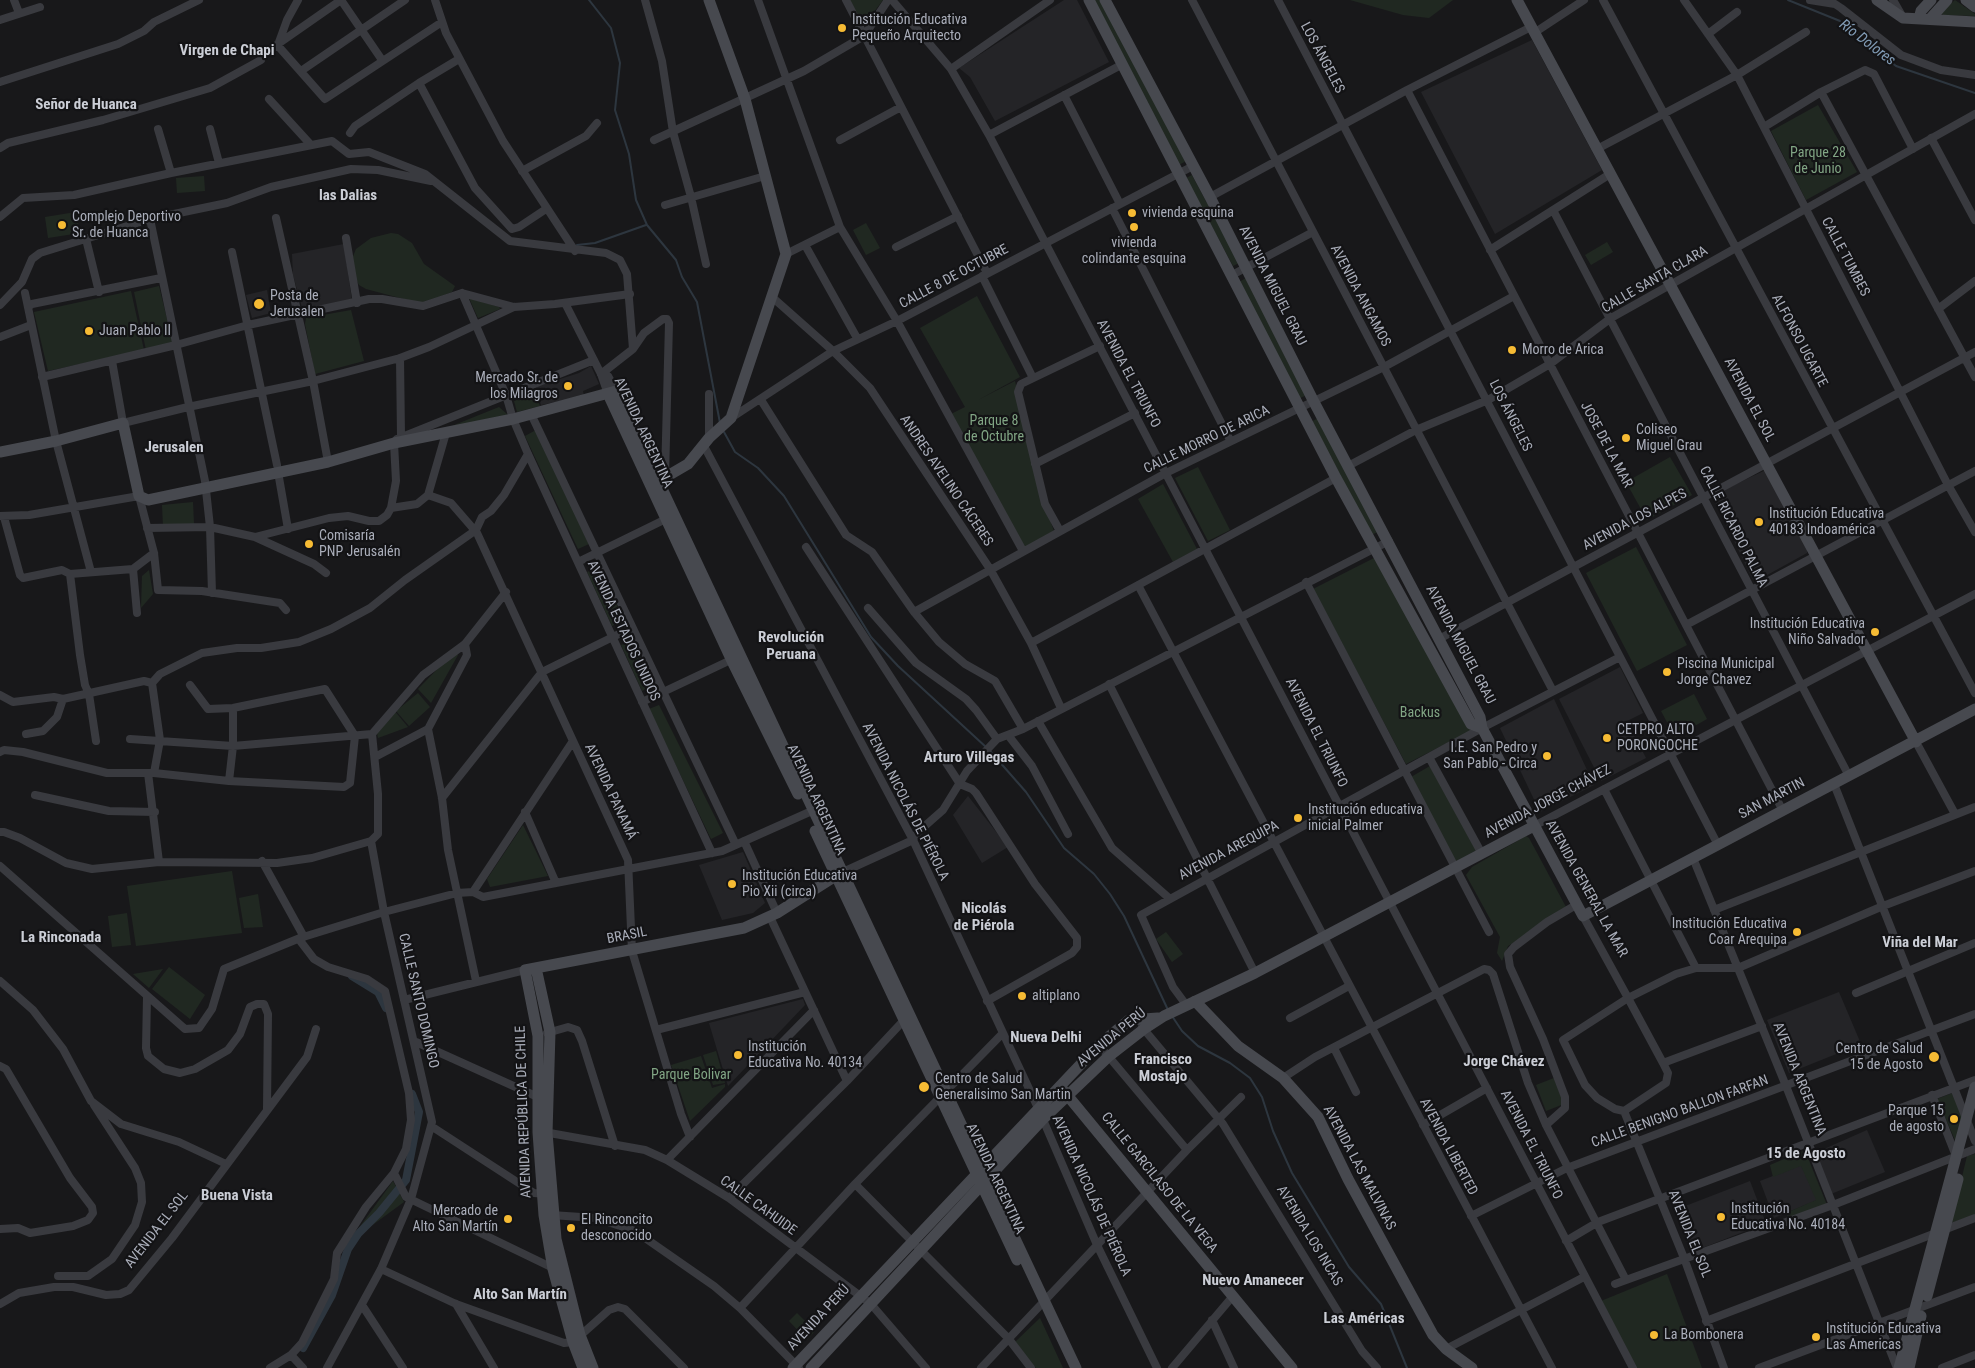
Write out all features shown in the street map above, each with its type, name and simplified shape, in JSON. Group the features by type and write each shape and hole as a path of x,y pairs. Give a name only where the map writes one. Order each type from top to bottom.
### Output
{"street":[{"path":"14,0 19,13"},
{"path":"0,82 118,44 144,30 154,22 199,0"},
{"path":"298,0 292,7 278,42 279,47 324,99 327,99 382,60 442,22"},
{"path":"0,148 8,143 102,120 210,88 263,56 278,42 341,0 382,60"},
{"path":"301,71 405,0"},
{"path":"435,0 442,22 459,59 522,171 574,250"},
{"path":"645,0 662,61 673,132 691,197 706,264"},
{"path":"658,481 688,464 710,438 731,418 786,254 745,99 709,0"},
{"path":"758,0 840,227 897,321 1023,551"},
{"path":"846,0 958,216 1033,378"},
{"path":"654,140 787,79 864,36 888,0"},
{"path":"892,0 951,69 989,135 1045,242"},
{"path":"951,69 1050,0"},
{"name":"AVENIDA MIGUEL GRAU","path":"1089,0 1336,478 1471,724 1482,728 1480,716 1314,402 1210,197 1105,0"},
{"name":"AVENIDA ANGAMOS","path":"1192,0 1553,690"},
{"name":"LOS ÁNGELES","path":"1278,0 1450,331 1488,400 1573,568 1718,845"},
{"name":"AVENIDA EL SOL","path":"1517,0 1955,814"},
{"path":"1210,197 1342,124 1407,90 1532,30 1584,0"},
{"name":"ALFONSO UGARTE","path":"1603,0 1975,693"},
{"name":"CALLE TUMBES","path":"1684,0 1737,75 1902,392 1948,485 1975,532"},
{"path":"1810,0 1835,4 1901,55 1941,70 1975,75"},
{"path":"1877,0 1903,18 1975,22"},
{"path":"1893,0 1903,18"},
{"path":"1925,19 1921,11 1931,0"},
{"path":"1925,19 1947,0"},
{"path":"1966,0 1975,7"},
{"path":"0,20 40,7"},
{"path":"1708,34 1738,12"},
{"path":"1597,149 1737,75 1806,32"},
{"path":"350,133 355,126 459,59"},
{"path":"989,135 1122,64"},
{"path":"1764,127 1821,92 1865,70 1874,74 1913,148"},
{"path":"419,83 475,188 512,229 519,228 546,209"},
{"name":"JOSE DE LA MAR","path":"1407,90 1783,811"},
{"path":"1821,92 1975,377"},
{"path":"1064,95 1120,204"},
{"path":"269,99 311,145"},
{"path":"840,140 901,107"},
{"name":"CALLE SANTA CLARA","path":"1348,466 1416,430 1488,400 1550,364 1611,318 1975,114"},
{"path":"522,171 586,136 597,123"},
{"path":"210,128 219,163"},
{"path":"158,129 171,173"},
{"path":"1931,138 1974,217"},
{"path":"0,217 23,198 74,195 171,173 332,141 349,154 368,152 425,174 510,242 606,253 620,260 627,274 630,294 633,348"},
{"name":"CALLE 8 DE OCTUBRE","path":"731,418 833,351 857,338 897,321 1193,166"},
{"path":"0,305 22,282 32,259 40,253 150,219 227,203 271,187 351,169 378,170 438,183"},
{"path":"1490,250 1610,174"},
{"path":"665,205 765,176"},
{"path":"1112,208 1230,440"},
{"name":"CALLE RICARDO PALMA","path":"1553,210 1611,318 1848,776"},
{"path":"896,247 958,216"},
{"path":"276,218 313,381 328,459"},
{"path":"150,219 205,485 210,527 212,593"},
{"path":"786,254 840,227"},
{"path":"1232,275 1313,232"},
{"path":"86,238 99,292"},
{"path":"346,238 357,303"},
{"name":"AVENIDA EL TRIUNFO","path":"1045,242 1632,1368"},
{"path":"805,245 857,338"},
{"path":"232,252 263,392 288,529"},
{"path":"28,307 32,304 161,278"},
{"path":"1938,309 1975,281"},
{"path":"25,293 56,442 92,572"},
{"path":"42,376 112,361 248,325 370,299 382,299 423,306 462,293 514,307 565,303 630,294"},
{"name":"AVENIDA ESTADOS UNIDOS","path":"462,293 477,324 528,454 712,853"},
{"name":"CALLE MORRO DE ARICA","path":"914,612 1166,473 1230,440 1301,409 1384,367 1514,296"},
{"name":"ANDRES AVELINO CÁCERES","path":"772,297 833,351 870,388 990,569 1030,643 1061,708"},
{"name":"AVENIDA ARGENTINA","path":"565,303 658,481 671,516 736,658 1041,1303 1076,1368"},
{"path":"0,452 56,442 188,407 313,381 400,358 514,307"},
{"path":"601,374 633,348 644,332 663,319 667,319 669,323 658,481"},
{"path":"0,337 32,325"},
{"path":"1060,531 1045,504 1018,392 1021,384 1100,346"},
{"name":"AVENIDA LOS ALPES","path":"1439,639 1975,352"},
{"path":"255,537 329,518 348,516 369,521 379,521 388,515 396,481 400,358"},
{"path":"398,439 594,360"},
{"path":"112,361 123,423 154,553 158,590 212,593 280,604 286,610"},
{"path":"154,553 133,569 70,574 62,570 23,578 20,575 2,517 75,508 139,496 148,500 205,485 328,459 381,440 446,433 513,419 612,392"},
{"path":"709,394 710,438"},
{"path":"586,399 619,406"},
{"path":"761,400 846,535 872,552 914,612 939,642 965,664 995,681 1023,729"},
{"path":"1035,464 1135,413"},
{"name":"AVENIDA ESTADOS UNIDOS","path":"531,414 598,551 631,628 736,845"},
{"path":"391,508 418,504 428,495 446,433"},
{"name":"AVENIDA NICOLÁS DE PIÉROLA","path":"710,438 913,840 1038,1108 1098,1245 1157,1368"},
{"path":"159,862 151,773 160,740 152,683 160,674 202,653 237,648 261,648 299,642 332,629 370,608 405,580 476,530 482,517 491,511 504,495 528,454"},
{"path":"518,471 535,468"},
{"path":"1686,625 1975,471"},
{"path":"1030,643 1336,478"},
{"name":"AVENIDA PANAMÁ","path":"428,495 451,503 476,530 628,860 630,869 632,951 681,1114 690,1137"},
{"path":"578,562 671,516"},
{"path":"147,528 210,527 255,537 314,564 326,573"},
{"path":"839,874 913,840 918,832 944,810 967,771 995,741 1023,729 1061,708 1242,618 1306,582 1389,541"},
{"path":"806,547 960,784 972,789 976,793 1035,884 1075,934 1077,943 1072,953 988,1001"},
{"path":"133,569 137,612"},
{"path":"70,574 81,662 85,685 89,694 96,741"},
{"path":"1306,582 1489,932"},
{"name":"AVENIDA LIBERTED","path":"1138,585 1274,841 1322,937 1552,1368"},
{"path":"130,739 233,746 372,734 423,675 464,644 506,592"},
{"name":"AVENIDA JORGE CHÁVEZ","path":"1162,1017 1390,902 1975,594"},
{"path":"868,608 916,663 966,700 976,710 995,741"},
{"path":"442,798 542,672 631,628"},
{"path":"375,757 428,729 467,655 464,644"},
{"name":"AVENIDA AREQUIPA","path":"1188,1005 1173,987 1142,915 1206,877 1430,759 1482,728 1553,690 1620,656"},
{"path":"642,702 736,658"},
{"path":"0,696 13,702 54,697 63,699 144,681 152,683"},
{"path":"1109,684 1254,972"},
{"path":"0,752 4,750 23,752 107,773 151,773 228,781 344,787 350,784 355,736 325,689 233,708 208,710 190,685"},
{"path":"26,734 43,731 57,717 63,699"},
{"path":"228,781 233,746 233,708"},
{"name":"SAN MARTIN","path":"1583,916 1916,742 1975,709"},
{"path":"1038,721 1112,848 1170,898"},
{"name":"AVENIDA GENERAL LA MAR","path":"1482,728 1576,905 1664,1063"},
{"path":"428,729 442,798 448,850 476,981"},
{"path":"0,832 20,838 54,858 80,868 106,869 159,862 262,861 277,863 312,858 370,842 378,834 375,757 372,734"},
{"path":"1008,735 1032,766 1068,834"},
{"path":"473,892 573,741"},
{"path":"1430,759 1482,854"},
{"path":"1834,784 1955,1088 1971,1119 1975,1141"},
{"path":"1604,789 1696,968"},
{"path":"35,795 109,811 155,812"},
{"path":"1714,910 1975,807"},
{"path":"525,812 556,883"},
{"path":"0,866 186,1029 199,1028 212,1009 224,969 302,938 384,912 457,893 473,892 484,896 712,853 736,845 810,812"},
{"path":"744,841 805,992 847,1081"},
{"name":"CALLE SANTO DOMINGO","path":"327,1368 382,1269 411,1199 432,1122 416,1042 404,1000 370,842"},
{"name":"AVENIDA ARGENTINA","path":"1693,858 1898,1368"},
{"path":"262,861 314,959 328,967 367,979 385,991 409,1093 411,1120 406,1149 394,1173 366,1207 337,1253 334,1279 302,1343 291,1355 270,1368"},
{"path":"1762,1026 1664,1063 1668,1073 1666,1082 1624,1111 1615,1109 1597,1098 1585,1085 1563,1040 1628,998 1676,974 1696,968 1738,968 1883,906 1975,870"},
{"name":"BRASIL","path":"404,1000 531,969 744,928 774,915 839,874"},
{"path":"1546,1125 1565,1108 1565,1097 1545,1044 1510,967 1510,950 1547,922 1576,905"},
{"path":"1856,993 1975,943"},
{"name":"AVENIDA REPÚBLICA DE CHILE","path":"531,969 550,1032 542,1099"},
{"name":"AVENIDA REPÚBLICA DE CHILE","path":"531,969 538,1036 542,1132 549,1215 557,1269 583,1368"},
{"path":"1283,1078 1295,1068 1438,995 1484,969 1489,970 1493,974 1528,1083 1546,1125 1567,1168 1598,1222 1626,1280"},
{"path":"0,981 33,1010 63,1049 91,1102 135,1168 141,1183 142,1202 135,1225 112,1259 88,1276 58,1276"},
{"path":"1290,1018 1348,986"},
{"path":"656,1030 805,992"},
{"path":"147,996 146,1048 148,1056 164,1069 180,1073 195,1069 228,1050 240,1034 250,1007 264,1004 268,1014 267,1109"},
{"name":"AVENIDA LAS MALVINAS","path":"1188,1005 1238,1046 1283,1078 1318,1117 1348,1180 1432,1335 1446,1349 1472,1368"},
{"path":"667,1160 814,1010"},
{"name":"CALLE BENIGNO BALLON FARFAN","path":"1472,1216 1567,1168 1975,1014"},
{"path":"729,1198 847,1081 907,1017"},
{"name":"AVENIDA PERÚ","path":"796,1367 912,1242 1068,1096 1141,1024 1162,1017"},
{"name":"AVENIDA PERÚ","path":"812,1368 921,1251 1038,1108 1099,1045 1129,1020 1141,1024"},
{"name":"AVENIDA LOS INCAS","path":"1141,1024 1218,1119 1362,1351 1377,1368"},
{"path":"538,1036 568,1027 574,1028 580,1036 615,1146"},
{"name":"AVENIDA EL SOL","path":"0,1304 19,1293 54,1286 73,1287 106,1295 120,1294 129,1290 172,1238 306,1057 316,1029"},
{"path":"740,1308 855,1184 1002,1034"},
{"path":"416,1042 542,1099"},
{"path":"1099,1045 1186,1150"},
{"path":"1334,1048 1356,1092"},
{"path":"0,1066 6,1069 70,1178 92,1207 93,1213 88,1220 73,1226 30,1233 18,1228 0,1229"},
{"path":"1566,1241 1598,1222 1975,1080"},
{"name":"CALLE GARCILASO DE LA VEGA","path":"1060,1086 1290,1367"},
{"path":"1898,1368 1919,1308 1971,1119 1975,1087"},
{"path":"1423,1125 1487,1088"},
{"path":"1932,1095 1960,1155"},
{"path":"981,1368 1186,1150 1241,1097"},
{"path":"91,1102 121,1124 179,1142 226,1164"},
{"name":"AVENIDA EL SOL","path":"1624,1111 1684,1258 1724,1368"},
{"path":"431,1126 534,1193 547,1194"},
{"name":"CALLE CAHUIDE","path":"542,1132 645,1150 667,1160 729,1198 871,1304 926,1368"},
{"path":"1615,1284 1833,1205 1975,1149"},
{"path":"394,1173 406,1196 411,1199 557,1269"},
{"path":"855,1184 1008,1338 1032,1368"},
{"path":"549,1215 596,1218 635,1231 714,1286 740,1308 796,1367"},
{"path":"1706,1321 1975,1218"},
{"path":"382,1269 456,1304 564,1343 576,1338 609,1310 618,1307 625,1309 684,1368"},
{"path":"1446,1349 1584,1277"},
{"path":"1759,1368 1975,1287"},
{"path":"1172,1368 1233,1296"},
{"name":"AVENIDA ARGENTINA","path":"1041,1303 1067,1368"},
{"path":"456,1304 490,1367"},
{"path":"362,1305 403,1368"},
{"path":"1909,1368 1919,1308"},
{"path":"1212,1320 1234,1368"},
{"name":"AVENIDA REPÚBLICA DE CHILE","path":"576,1338 593,1368"},
{"path":"291,1355 303,1368"},
{"path":"1942,1368 1953,1366 1975,1355"}],"shaded area":[{"path":"1064,0 1077,0 1109,62 995,121 970,77 959,68"},
{"path":"1532,40 1602,170 1495,234 1421,92"},
{"path":"344,244 352,301 303,311 293,275 292,254"},
{"name":"Posta de Jerusalen","path":"267,290 271,313 252,318 246,295"},
{"name":"Mercado Sr. de los Milagros","path":"591,366 599,384 583,391 584,396 541,405 535,387 579,373"},
{"name":"Institución Educativa 40183 Indoamérica","path":"1766,470 1807,548 1807,553 1758,580 1753,580 1712,495"},
{"name":"CETPRO ALTO PORONGOCHE","path":"1620,667 1643,713 1627,721 1646,758 1601,781 1559,699"},
{"name":"I.E. San Pedro y San Pablo - Circa","path":"1554,699 1594,785 1540,812 1500,728"},
{"path":"968,796 1008,847 982,863 953,815"},
{"name":"Institución Educativa Pio Xii (circa)","path":"743,852 765,903 753,913 722,920 699,865"},
{"path":"1839,992 1861,1044 1789,1073 1767,1020"},
{"name":"Institución Educativa No. 40134","path":"803,999 805,1005 728,1086 709,1023"},
{"path":"1867,1130 1885,1172 1831,1194 1815,1153"},
{"path":"1801,1165 1817,1200 1774,1218 1760,1181"},
{"name":"Institución Educativa No. 40184","path":"1750,1181 1766,1223 1692,1252 1675,1210"}],"green space":[{"path":"849,0 883,0 870,17 861,23"},
{"path":"1091,0 1100,0 1186,161 1179,165"},
{"path":"1350,0 1453,0 1429,18 1403,15"},
{"path":"1955,0 1975,14 1975,16 1943,15 1941,13"},
{"name":"Parque 28 de Junio","path":"1818,105 1857,172 1806,200 1771,131"},
{"path":"1192,175 1239,263 1233,266 1186,178"},
{"path":"204,176 205,191 177,193 176,178"},
{"name":"Complejo Deportivo Sr. de Huanca","path":"76,212 80,233 48,238 45,217"},
{"path":"866,223 880,248 866,255 853,230"},
{"path":"391,233 398,234 412,243 424,264 455,286 452,292 429,302 419,303 366,289 359,285 355,278 352,259 356,249 371,238"},
{"path":"1607,242 1613,252 1591,265 1585,255"},
{"path":"1246,278 1307,395 1298,399 1239,282"},
{"path":"159,286 173,344 146,350 134,292"},
{"name":"Juan Pablo II","path":"131,291 144,350 48,371 34,312"},
{"name":"Parque 8 de Octubre","path":"977,296 1020,377 978,400 1015,381 1044,504 1054,531 1026,547 1023,546 951,414 965,407 920,328"},
{"path":"469,298 499,307 500,309 478,318"},
{"path":"351,310 364,361 315,374 305,324 306,318"},
{"path":"532,394 536,395 540,406 517,412 514,401"},
{"path":"499,407 507,414 506,419 407,444"},
{"path":"1318,418 1379,531 1372,535 1311,422"},
{"path":"536,430 589,544 578,549 525,436"},
{"path":"1670,457 1692,495 1647,520 1626,482"},
{"path":"1198,467 1230,530 1208,541 1175,478"},
{"path":"1163,484 1197,549 1173,562 1138,499"},
{"path":"193,502 194,524 163,526 162,505"},
{"path":"1636,547 1687,645 1637,671 1586,573"},
{"name":"Backus","path":"1374,558 1471,731 1406,764 1313,589"},
{"path":"599,567 624,620 612,626 587,572"},
{"path":"149,570 153,594 141,608 142,576"},
{"path":"633,641 654,684 642,691 621,645"},
{"path":"455,651 458,655 431,703 418,689"},
{"path":"418,693 430,707 409,726 396,711"},
{"path":"1694,694 1707,719 1675,737 1661,711"},
{"path":"659,705 723,833 711,839 649,709"},
{"path":"393,709 408,727 378,738 375,724"},
{"path":"1430,766 1477,850 1455,862 1411,777"},
{"path":"523,825 548,876 490,887 487,879"},
{"path":"1526,836 1529,838 1566,907 1565,912 1508,946 1502,961 1497,953 1500,937 1466,875 1472,867"},
{"path":"232,871 242,933 136,946 127,886"},
{"path":"258,894 263,927 244,928 239,898"},
{"path":"127,913 131,945 112,947 108,916"},
{"path":"1166,932 1183,954 1172,962 1156,939"},
{"path":"169,967 205,995 190,1019 152,989"},
{"path":"163,969 149,988 133,974"},
{"path":"716,1051 725,1083 713,1085 703,1055"},
{"name":"Parque Bolivar","path":"701,1056 712,1088 725,1084 725,1087 690,1121 671,1065"},
{"path":"1554,1078 1564,1104 1546,1111 1536,1085"},
{"path":"1955,1092 1965,1118 1958,1139 1955,1140 1937,1099"},
{"path":"1803,1151 1806,1153 1827,1205 1789,1220 1786,1213 1816,1200 1801,1166 1773,1177 1770,1165"},
{"path":"1975,1154 1975,1215 1951,1223 1967,1156"},
{"path":"393,1181 404,1202 348,1243"},
{"name":"La Bombonera","path":"1667,1274 1702,1368 1637,1368 1601,1301"},
{"path":"797,1313 815,1331 807,1340 789,1321"},
{"path":"1040,1318 1063,1368 1036,1368 1015,1342"}],"waterway":[{"path":"589,0 611,28 620,63 615,110 629,154 636,200 647,225 676,260 682,277 697,302 720,423"},
{"name":"Río Dolores","path":"1788,0 1840,21 1896,66 1975,93"},
{"path":"577,245 595,243 646,225"},
{"path":"724,432 735,452 758,468 784,496 871,637 898,666 987,748"},
{"path":"990,751 1026,792 1064,848 1094,874 1110,894 1124,916 1168,1010"},
{"path":"352,976 378,992 386,1008"},
{"path":"1172,1016 1182,1031 1198,1046 1230,1063 1250,1078 1262,1097 1273,1131 1292,1173 1349,1267 1381,1304 1407,1368"},
{"path":"303,1348 332,1295 348,1249 358,1234 379,1213 406,1180 419,1112 412,1094"}],"place":[{"name":"Institución Educativa Pequeño Arquitecto","path":"842,28"},
{"name":"vivienda esquina","path":"1132,213"},
{"name":"Complejo Deportivo Sr. de Huanca","path":"62,225"},
{"name":"vivienda colindante esquina","path":"1134,227"},
{"name":"Posta de Jerusalen","path":"259,304"},
{"name":"Juan Pablo II","path":"89,331"},
{"name":"Morro de Arica","path":"1512,350"},
{"name":"Mercado Sr. de los Milagros","path":"568,386"},
{"name":"Coliseo Miguel Grau","path":"1626,438"},
{"name":"Institución Educativa 40183 Indoamérica","path":"1759,522"},
{"name":"Comisaría PNP Jerusalén","path":"309,544"},
{"name":"Institución Educativa Niño Salvador","path":"1875,632"},
{"name":"Piscina Municipal Jorge Chavez","path":"1667,672"},
{"name":"CETPRO ALTO PORONGOCHE","path":"1607,738"},
{"name":"I.E. San Pedro y San Pablo - Circa","path":"1547,756"},
{"name":"Institución educativa inicial Palmer","path":"1298,818"},
{"name":"Institución Educativa Pio Xii (circa)","path":"732,884"},
{"name":"Institución Educativa Coar Arequipa","path":"1797,932"},
{"name":"altiplano","path":"1022,996"},
{"name":"Institución Educativa No. 40134","path":"738,1055"},
{"name":"Centro de Salud 15 de Agosto","path":"1934,1057"},
{"name":"Centro de Salud Generalisimo San Martin","path":"924,1087"},
{"name":"Parque 15 de agosto","path":"1954,1119"},
{"name":"Institución Educativa No. 40184","path":"1721,1217"},
{"name":"Mercado de Alto San Martín","path":"508,1219"},
{"name":"El Rinconcito desconocido","path":"571,1228"},
{"name":"La Bombonera","path":"1654,1335"},
{"name":"Institución Educativa Las Americas","path":"1816,1337"}],"district":[{"name":"Virgen de Chapi","path":"227,51"},
{"name":"Señor de Huanca","path":"86,105"},
{"name":"las Dalias","path":"348,196"},
{"name":"Jerusalen","path":"174,448"},
{"name":"Revolución Peruana","path":"791,646"},
{"name":"Arturo Villegas","path":"969,758"},
{"name":"Nicolás de Piérola","path":"984,918"},
{"name":"La Rinconada","path":"61,938"},
{"name":"Viña del Mar","path":"1920,943"},
{"name":"Nueva Delhi","path":"1046,1038"},
{"name":"Jorge Chávez","path":"1504,1062"},
{"name":"Francisco Mostajo","path":"1163,1068"},
{"name":"15 de Agosto","path":"1806,1154"},
{"name":"Buena Vista","path":"237,1196"},
{"name":"Nuevo Amanecer","path":"1253,1281"},
{"name":"Alto San Martín","path":"520,1295"},
{"name":"Las Américas","path":"1364,1319"}]}
